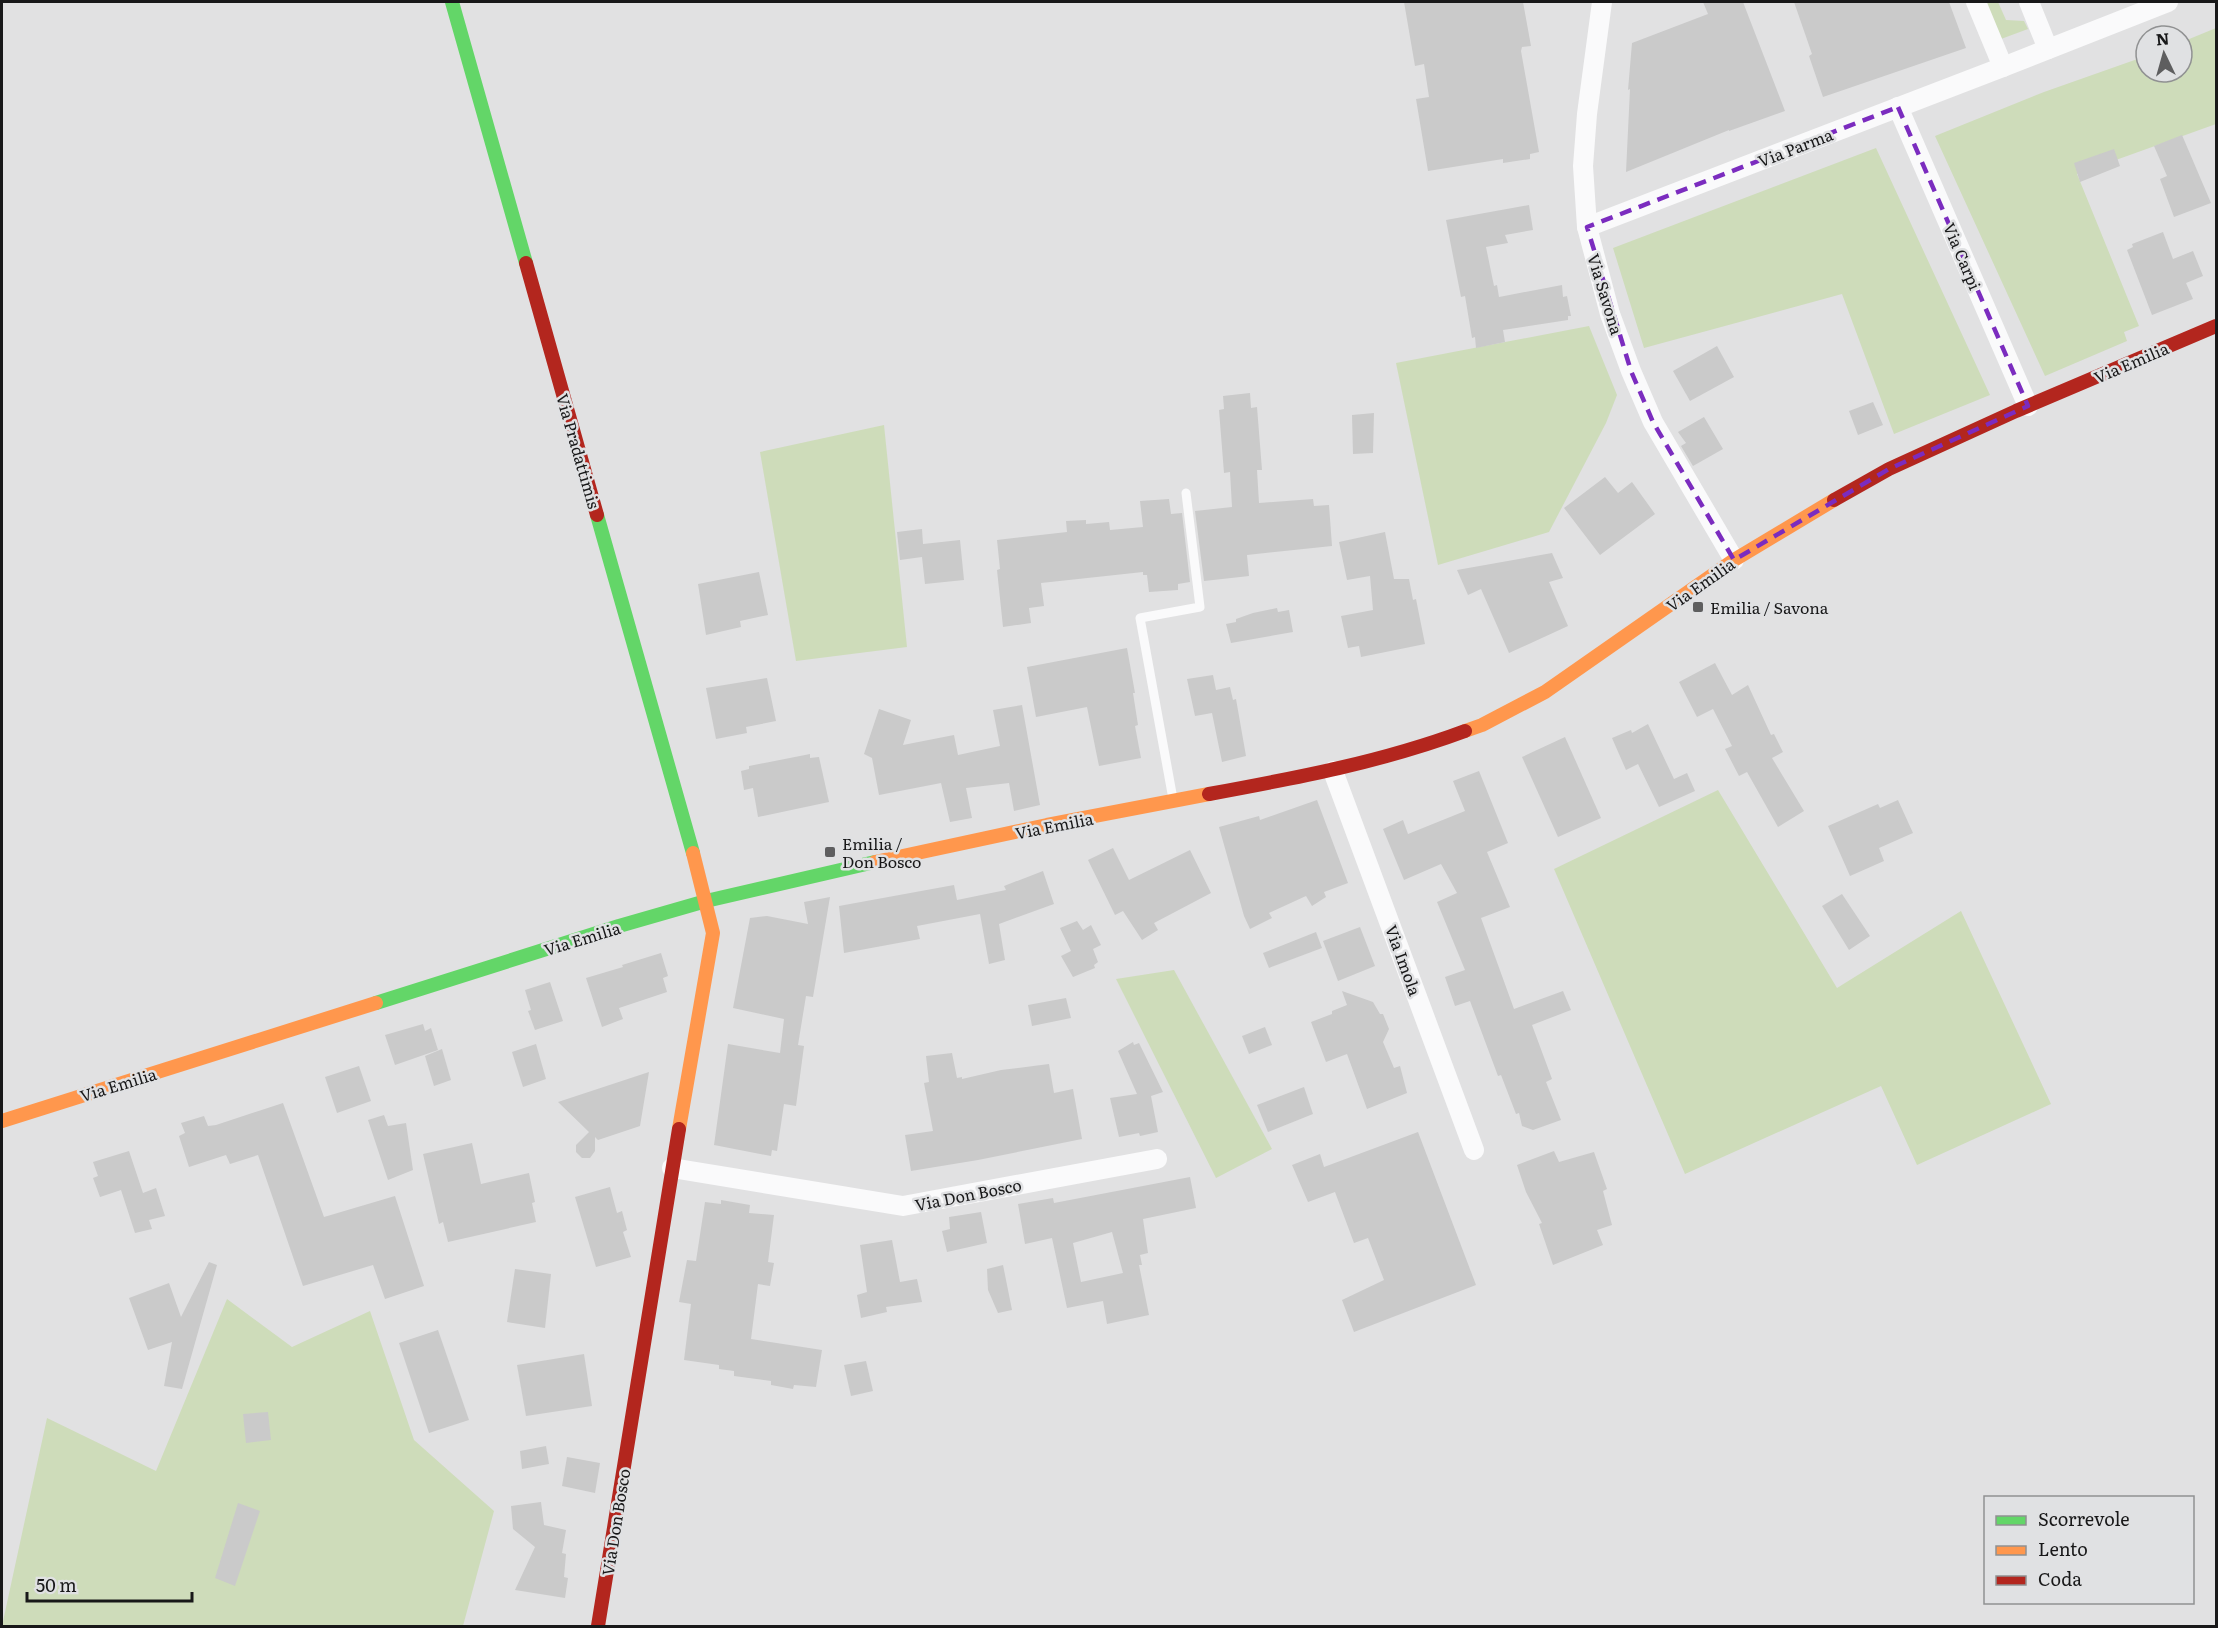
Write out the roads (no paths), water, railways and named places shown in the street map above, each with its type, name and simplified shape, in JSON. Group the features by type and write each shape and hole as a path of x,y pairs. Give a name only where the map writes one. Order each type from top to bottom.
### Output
{"street":[{"name":"Via Pradattimis","path":"452,2 706,901"},
{"name":"Via Savona","path":"1602,2 1587,114 1583,166 1587,227 1610,314 1653,422 1734,560"},
{"path":"1977,2 2003,67"},
{"path":"2029,2 2048,49"},
{"name":"Via Parma","path":"1587,227 2168,2"},
{"name":"Via Carpi","path":"1898,107 2028,406"},
{"name":"Via Emilia","path":"2,1121 706,901 1047,825 1333,771 1417,749 1482,725 1545,692 1734,560 1865,481 2028,406 2217,326"},
{"name":"Via Imola","path":"1333,771 1474,1150"},
{"name":"Via Don Bosco","path":"598,1626 672,1168 713,933 706,901"},
{"name":"Via Don Bosco","path":"672,1168 903,1206 1157,1159"}],"lane":[{"path":"1174,802 1140,618 1200,607 1186,493"}],"place":[{"name":"Emilia / Savona","path":"1698,607"},
{"name":"Emilia / Don Bosco","path":"830,852"}]}
